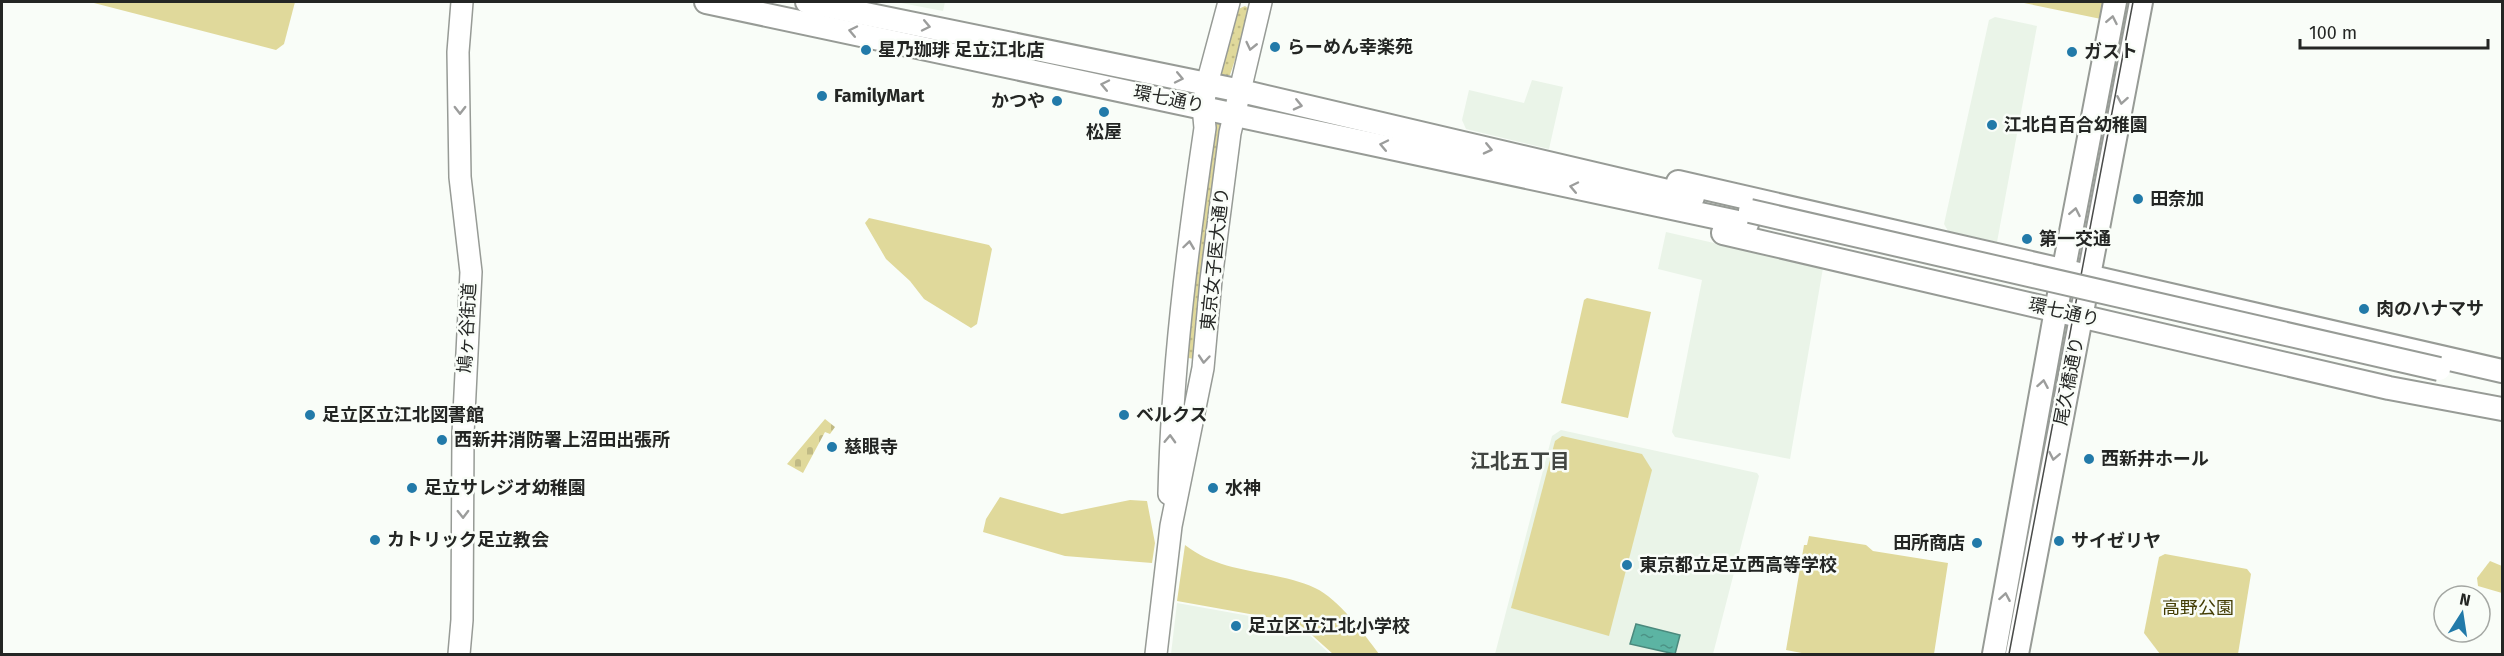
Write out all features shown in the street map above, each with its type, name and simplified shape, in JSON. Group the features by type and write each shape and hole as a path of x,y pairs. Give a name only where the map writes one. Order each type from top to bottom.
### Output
{"main road":[{"name":"環七通り","path":"706,2 1205,95 1241,91 1632,191 1678,222 2389,388 2502,409"},
{"name":"環七通り","path":"807,2 1205,95 1236,114 1632,191 1748,217 2437,376 2502,399"},
{"name":"尾久橋通り","path":"1994,654 2056,310 2115,2"},
{"name":"尾久橋通り","path":"2017,654 2141,2"},
{"name":"環七通り","path":"1632,191 1679,182 2502,371"},
{"name":"環七通り","path":"2437,376 2502,383"}],"street":[{"name":"鳩ヶ谷街道","path":"459,654 463,571 463,434 471,272 460,177 458,52 462,2"},
{"name":"東京女子医大通り","path":"1173,518 1168,497 1181,291 1205,128 1205,95 1229,2"},
{"name":"東京女子医大通り","path":"1156,654 1173,518 1198,400 1230,133 1261,2"}],"shaded area":[{"path":"896,2 945,2 943,11"},
{"name":"江北白百合幼稚園","path":"1995,17 2037,26 1997,242 1948,231 1944,224 1989,20"},
{"path":"1532,80 1563,87 1549,149 1466,129 1462,120 1469,90 1524,103"},
{"path":"1666,232 1823,268 1790,459 1675,437 1672,432 1702,280 1658,269"},
{"name":"東京都立足立西高等学校","path":"1561,430 1757,473 1759,476 1713,654 1495,654 1552,436"},
{"name":"足立区立江北小学校","path":"1177,603 1294,624 1303,629 1330,654 1171,654"}],"green space":[{"path":"90,2 295,2 284,44 276,50"},
{"path":"2019,2 2105,2 2101,19"},
{"path":"1245,6 1251,10 1230,75 1221,75 1223,52 1236,10"},
{"path":"1216,120 1224,122 1194,359 1183,357"},
{"path":"869,218 989,245 992,249 977,324 971,328 924,299 910,281 886,259 865,223"},
{"path":"1587,298 1651,312 1628,418 1561,403 1584,300"},
{"path":"825,419 835,427 830,434 825,432 803,473 787,464"},
{"path":"1562,436 1642,454 1652,470 1609,636 1511,608 1555,441"},
{"path":"1000,497 1062,514 1130,500 1147,501 1155,543 1152,563 1065,556 983,532 986,519"},
{"path":"1809,536 1866,545 1873,551 1948,563 1934,654 1807,654 1786,650 1804,545 1807,545"},
{"path":"1185,545 1215,562 1282,577 1324,593 1342,608 1379,654 1333,654 1294,622 1177,601"},
{"name":"高野公園","path":"2165,554 2247,569 2251,574 2238,654 2160,654 2144,633 2159,557"},
{"path":"2490,561 2502,566 2502,593 2492,590 2492,584 2478,584 2477,578"}],"water":[{"path":"1636,624 1680,635 1675,654 1630,644"}],"tram line":[{"path":"2009,654 2133,2"}],"place":[{"name":"らーめん幸楽苑","path":"1275,47"},
{"name":"星乃珈琲 足立江北店","path":"866,50"},
{"name":"ガスト","path":"2072,52"},
{"name":"FamilyMart","path":"822,96"},
{"name":"かつや","path":"1057,101"},
{"name":"松屋","path":"1104,112"},
{"name":"江北白百合幼稚園","path":"1992,125"},
{"name":"田奈加","path":"2138,199"},
{"name":"第一交通","path":"2027,239"},
{"name":"肉のハナマサ","path":"2364,309"},
{"name":"足立区立江北図書館","path":"310,415"},
{"name":"ベルクス","path":"1124,415"},
{"name":"西新井消防署上沼田出張所","path":"442,440"},
{"name":"慈眼寺","path":"832,447"},
{"name":"西新井ホール","path":"2089,459"},
{"name":"足立サレジオ幼稚園","path":"412,488"},
{"name":"水神","path":"1213,488"},
{"name":"カトリック足立教会","path":"375,540"},
{"name":"サイゼリヤ","path":"2059,541"},
{"name":"田所商店","path":"1977,543"},
{"name":"東京都立足立西高等学校","path":"1627,565"},
{"name":"足立区立江北小学校","path":"1236,626"}],"district":[{"name":"江北五丁目","path":"1520,461"}]}
